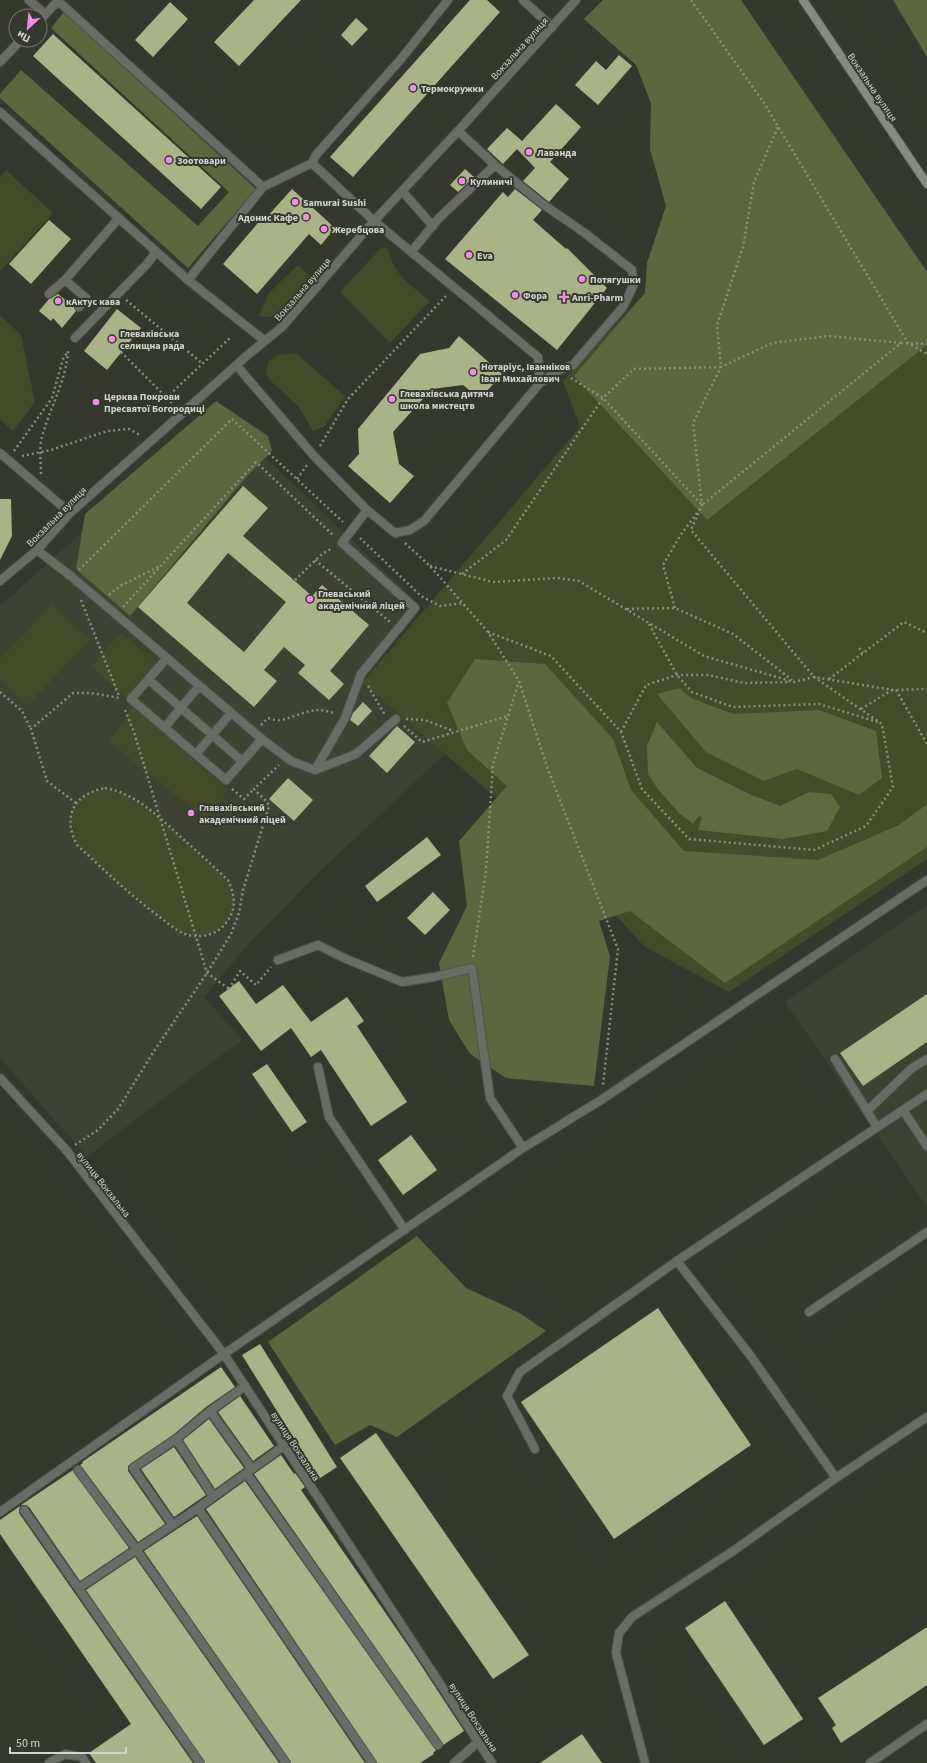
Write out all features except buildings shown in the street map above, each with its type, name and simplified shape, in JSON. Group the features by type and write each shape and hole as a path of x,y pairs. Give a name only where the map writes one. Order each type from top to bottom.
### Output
{"street":[{"path":"29,0 36,8"},
{"path":"188,280 263,187 312,163 316,155 401,59 448,0"},
{"path":"523,0 552,27"},
{"name":"Вокзальна вулиця","path":"0,581 37,550 70,513 282,327 374,221 458,131 576,0"},
{"name":"Вокзальна вулиця","path":"802,0 927,184"},
{"path":"48,12 58,1 263,187"},
{"path":"0,62 13,48"},
{"path":"0,112 188,280 265,341"},
{"path":"237,366 314,456 367,510 395,533 410,530 424,522 540,383 559,370 573,365 623,307 634,284 632,270 586,234 540,202 495,165 458,131"},
{"path":"312,163 374,221 538,357 540,383"},
{"path":"411,252 433,226 495,165"},
{"path":"402,192 433,226"},
{"path":"49,294 64,280 119,218"},
{"path":"75,338 147,264 156,252"},
{"path":"64,280 86,298 80,307"},
{"path":"0,453 70,513"},
{"path":"315,770 345,718 361,674 415,608 342,543 367,510"},
{"path":"37,550 72,577 262,740 286,758 315,770 356,754 393,721"},
{"path":"168,658 131,699 226,780 262,740"},
{"path":"149,680 242,761"},
{"path":"164,727 199,686"},
{"path":"196,754 231,713"},
{"path":"0,1512 224,1354 523,1148 601,1100 927,880"},
{"path":"278,960 318,945 344,958 402,982 434,977 472,968 490,1098 523,1148"},
{"path":"834,1059 877,1127"},
{"path":"867,1111 912,1068 927,1059"},
{"path":"318,1067 329,1117 405,1230"},
{"name":"вулиця Вокзальна","path":"0,1078 67,1151 224,1354 492,1763"},
{"path":"535,1449 507,1396 520,1372 677,1261 927,1094"},
{"path":"903,1110 927,1146"},
{"path":"809,1312 927,1232"},
{"path":"677,1261 750,1355 836,1478"},
{"path":"172,1524 134,1468 176,1439 210,1411 245,1386"},
{"path":"210,1411 249,1471 438,1745"},
{"path":"645,1763 616,1653 619,1633 632,1617 733,1550 927,1417"},
{"path":"176,1439 213,1496"},
{"path":"80,1588 172,1524 198,1508 284,1446"},
{"path":"78,1470 136,1549 286,1763"},
{"path":"198,1508 372,1763"},
{"path":"24,1510 80,1588 200,1763"},
{"path":"870,1763 927,1724"},
{"path":"454,1763 478,1742"},
{"path":"49,1763 65,1754 82,1756 86,1763"}],"path":[{"path":"691,0 764,103 908,343 927,354"},
{"path":"488,632 551,656 622,732 642,790 690,839 814,850 866,826 893,787 882,724 814,677 691,530 702,505 693,423 721,367 717,325 743,247 754,182 778,126"},
{"path":"297,479 314,456 348,399 453,287"},
{"path":"118,294 203,364"},
{"path":"462,574 506,540 603,398 634,369 721,367 772,343 828,336 927,344"},
{"path":"166,398 232,337"},
{"path":"8,459 52,398 63,359 75,338"},
{"path":"675,608 662,565 702,505 901,343"},
{"path":"40,487 42,438 67,367 68,351"},
{"path":"121,352 183,414"},
{"path":"559,370 603,398 702,505"},
{"path":"72,577 232,419 421,596 440,606 463,604"},
{"path":"8,459 42,452 107,431 129,429 152,441"},
{"path":"116,615 256,462 342,543 322,554 295,580"},
{"path":"395,533 430,566 488,632 519,681 547,767 618,949 601,1100"},
{"path":"315,560 398,629"},
{"path":"101,602 120,586 161,566"},
{"path":"430,566 493,582 558,578 579,581 704,656 794,682"},
{"path":"80,598 134,732 207,973 229,989 240,971 256,985 278,960"},
{"path":"626,609 675,608 733,634 794,682"},
{"path":"648,622 677,675 692,692 733,707 819,704 882,724"},
{"path":"828,679 904,622 927,633"},
{"path":"859,648 863,653"},
{"path":"361,674 393,721 422,742 508,716"},
{"path":"622,732 646,685 677,675 709,675 743,683 794,682 814,677 894,690 927,689"},
{"path":"472,968 486,871 493,764 519,681"},
{"path":"861,709 894,690"},
{"path":"894,690 927,744"},
{"path":"0,692 22,711 31,729 47,781 76,803"},
{"path":"31,729 73,693 92,693 120,698"},
{"path":"254,732 268,718 279,721 304,711 321,709 345,718"},
{"path":"393,721 425,720 454,732"},
{"path":"226,780 226,784 244,799 286,758"},
{"path":"104,788 133,797 160,817 228,880 234,892 234,905 230,918 222,928 211,935 196,936 185,934 170,925 135,899 77,845 71,834 69,821 73,808 80,798 92,790 104,788"},
{"path":"67,1151 98,1130 118,1109 154,1051 207,973 231,934 239,913 243,890 269,806 267,800 260,796 254,789"}],"shaded area":[{"path":"603,0 741,0 927,272 927,859 729,992 645,947 549,843 362,683 580,427 563,381 645,293 647,263 666,206 650,149 651,103 636,65 584,19"},
{"path":"603,0 741,0 927,272 927,345 707,520 574,376 645,293 647,263 666,206 650,149 651,103 636,65 584,19"},
{"path":"893,0 927,0 927,57"},
{"path":"64,12 256,189 188,268 0,98 0,94 21,70 198,226 229,192 51,28"},
{"path":"6,170 53,213 0,271 0,178"},
{"path":"381,248 388,249 394,266 399,273 410,285 430,301 390,343 340,292"},
{"path":"298,265 315,280 298,300 284,312 268,317 259,316 268,294"},
{"path":"0,315 21,335 35,402 13,431 0,420"},
{"path":"296,353 345,396 324,427 313,431 298,406 272,382 266,374 268,362 278,355"},
{"path":"216,401 268,436 272,451 247,476 130,616 76,569 85,514"},
{"name":"Главахівський академічний ліцей","path":"223,406 241,434 420,605 362,683 445,754 318,873 245,948 204,997 243,1040 87,1157 0,1058 0,606"},
{"path":"52,604 90,640 27,706 0,680 0,659"},
{"path":"121,633 158,663 126,698 91,667"},
{"path":"475,659 545,664 613,739 631,790 684,851 818,860 899,825 927,804 927,847 725,983 630,911 599,921 610,956 594,1086 506,1078 470,1054 449,1020 439,963 467,906 459,841 507,786 467,750 447,703"},
{"path":"679,688 691,698 733,714 819,710 876,731 882,778 859,795 797,769 764,781 706,752 657,694"},
{"path":"133,706 228,790 208,821 109,742"},
{"path":"657,722 697,768 749,794 780,806 809,792 831,794 840,807 827,831 783,839 698,830 702,817 699,816 693,824 679,813 657,788 648,774 647,746"},
{"path":"105,788 127,795 147,808 228,880 234,902 230,918 222,927 208,935 196,936 185,934 167,923 136,899 77,845 71,825 73,808 78,801 85,796 94,791"},
{"path":"927,905 927,1207 785,1002"},
{"path":"417,1236 466,1288 518,1312 546,1331 397,1437 370,1425 335,1445 268,1342"}],"place":[{"name":"Термокружки","path":"413,88"},
{"name":"Лаванда","path":"529,152"},
{"name":"Зоотовари","path":"169,160"},
{"name":"Кулиничі","path":"462,181"},
{"name":"Samurai Sushi","path":"295,202"},
{"name":"Адонис Кафе","path":"306,217"},
{"name":"Жеребцова","path":"324,229"},
{"name":"Eva","path":"469,255"},
{"name":"Потягушки","path":"582,279"},
{"name":"Фора","path":"515,295"},
{"name":"Anri-Pharm","path":"564,297"},
{"name":"кАктус кава","path":"58,301"},
{"name":"Глевахівська селищна рада","path":"112,339"},
{"name":"Нотаріус, Іванніков Іван Михайлович","path":"473,372"},
{"name":"Глевахівська дитяча школа мистецтв","path":"392,399"},
{"name":"Церква Покрови Пресвятої Богородиці","path":"96,402"},
{"name":"Глеваський академічний ліцей","path":"310,599"},
{"name":"Главахівський академічний ліцей","path":"191,813"}]}
